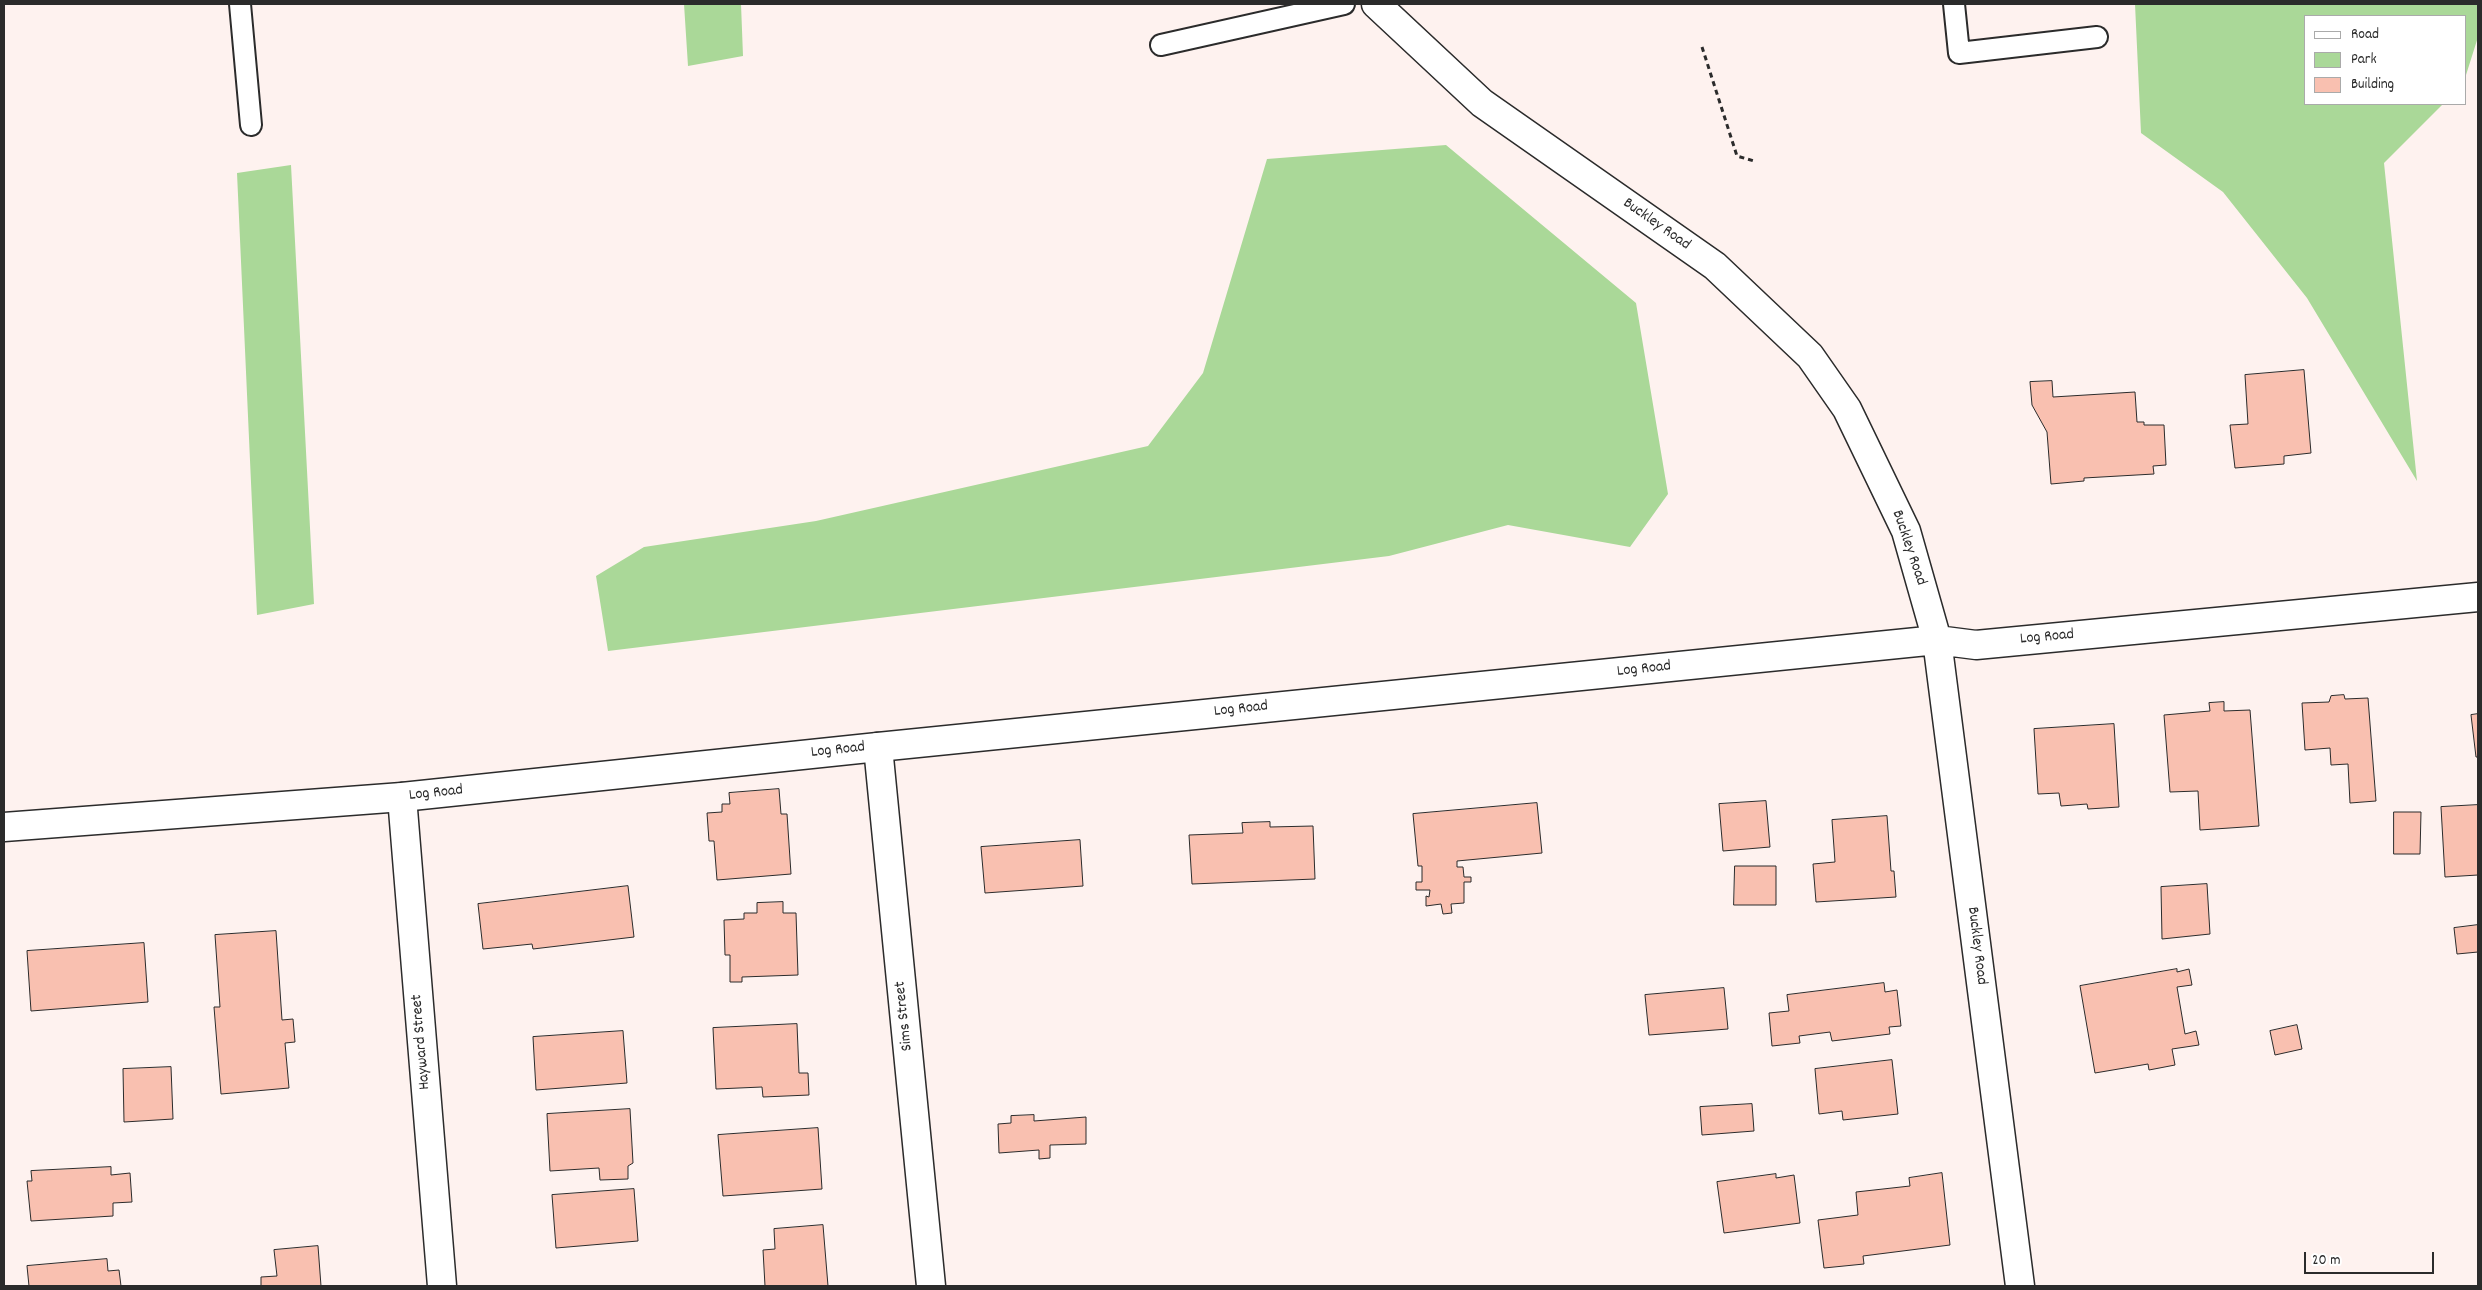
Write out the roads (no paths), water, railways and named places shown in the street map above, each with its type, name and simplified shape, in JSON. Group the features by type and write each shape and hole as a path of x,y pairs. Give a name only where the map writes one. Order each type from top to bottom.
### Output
{"street":[{"name":"Buckley Road","path":"1376,4 1482,103 1715,266 1810,356 1847,409 1906,531 1937,640 2020,1286"},
{"name":"Log Road","path":"4,827 402,797 1937,640 1976,645 2478,597"},
{"name":"Sims Street","path":"878,747 931,1286"},
{"name":"Hayward Street","path":"402,797 442,1286"}],"lane":[{"path":"240,4 252,125"},
{"path":"1162,45 1344,4"},
{"path":"1954,4 1959,53 2097,37"}]}
